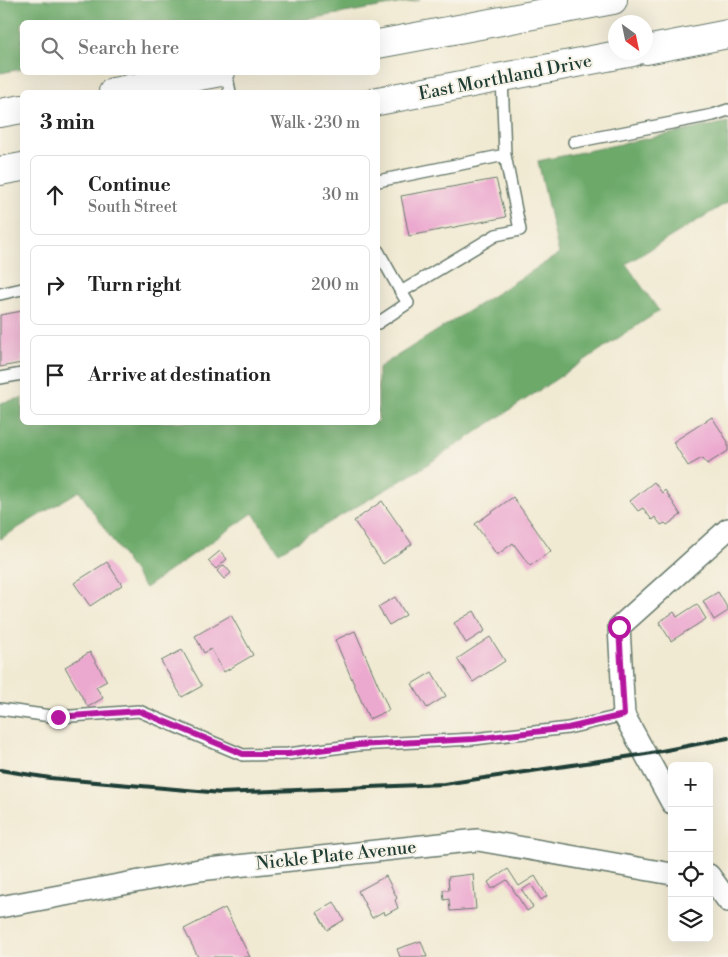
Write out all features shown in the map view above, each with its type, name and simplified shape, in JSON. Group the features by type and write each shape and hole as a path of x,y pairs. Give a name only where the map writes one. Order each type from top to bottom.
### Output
{"highway":[{"path":"380,44 570,4 613,0"},
{"path":"653,49 728,34"},
{"name":"East Morthland Drive","path":"380,101 608,57"},
{"path":"124,90 205,75"},
{"path":"0,113 20,109"},
{"path":"0,171 20,167"}],"street":[{"path":"668,796 624,715 619,627 728,529"},
{"name":"Nickle Plate Avenue","path":"0,906 199,870 478,840 668,873"},
{"path":"713,883 728,901"}],"lane":[{"path":"227,75 230,90"},
{"path":"401,292 496,235 520,230 505,155 502,78"},
{"path":"574,142 713,115 728,110"},
{"path":"380,181 505,155"},
{"path":"380,255 408,303 380,322"},
{"path":"0,294 20,289"},
{"path":"0,378 20,374"},
{"path":"0,710 58,717 139,711 243,754 288,754 358,745 474,739 568,728 624,715"}],"green space":[{"path":"0,0 420,0 303,20 20,20 20,69 0,73"},
{"path":"728,122 728,202 626,264 659,311 419,470 279,552 253,513 145,588 79,491 0,539 0,403 20,398 20,425 380,425 380,367 559,254 538,161"}],"building":[{"path":"496,179 506,217 409,236 401,196"},
{"path":"20,311 20,363 0,367 0,315"},
{"path":"712,417 728,442 728,451 707,464 702,458 688,466 673,442"},
{"path":"654,482 662,493 665,490 681,515 667,525 665,523 661,525 655,517 652,520 643,508 638,511 630,501"},
{"path":"513,497 551,551 530,566 513,543 497,555 475,524"},
{"path":"382,501 412,544 383,564 354,521"},
{"path":"220,551 227,559 216,569 208,561"},
{"path":"107,562 122,585 90,606 74,583"},
{"path":"224,565 231,573 224,579 217,571"},
{"path":"718,592 728,611 714,620 703,601"},
{"path":"395,597 406,615 389,625 378,607"},
{"path":"697,604 706,619 671,641 659,622 674,612 677,617"},
{"path":"474,611 485,631 466,643 454,623"},
{"path":"231,615 253,655 224,672 211,649 204,653 195,636"},
{"path":"355,631 389,710 369,719 335,640"},
{"path":"490,637 505,661 473,682 457,659"},
{"path":"182,650 202,686 182,697 161,661"},
{"path":"90,652 107,681 96,687 103,698 88,707 65,667"},
{"path":"432,672 446,696 427,708 412,684"},
{"path":"508,869 519,886 535,876 547,896 541,900 531,884 522,890 533,907 527,911 507,880 492,889 488,882"},
{"path":"473,874 476,909 450,911 449,899 444,900 443,890 449,890 448,877"},
{"path":"386,876 397,898 395,900 398,908 385,915 384,911 372,918 358,891"},
{"path":"334,902 344,920 327,930 317,912"},
{"path":"225,908 250,957 198,957 184,929"},
{"path":"421,941 427,957 400,957 397,949"}],"railway":[{"path":"0,770 50,778 221,793 444,784 646,754 728,738"}],"route":[{"path":"58,717 139,711 243,754 288,754 358,745 474,739 568,728 624,715 619,627"}]}
